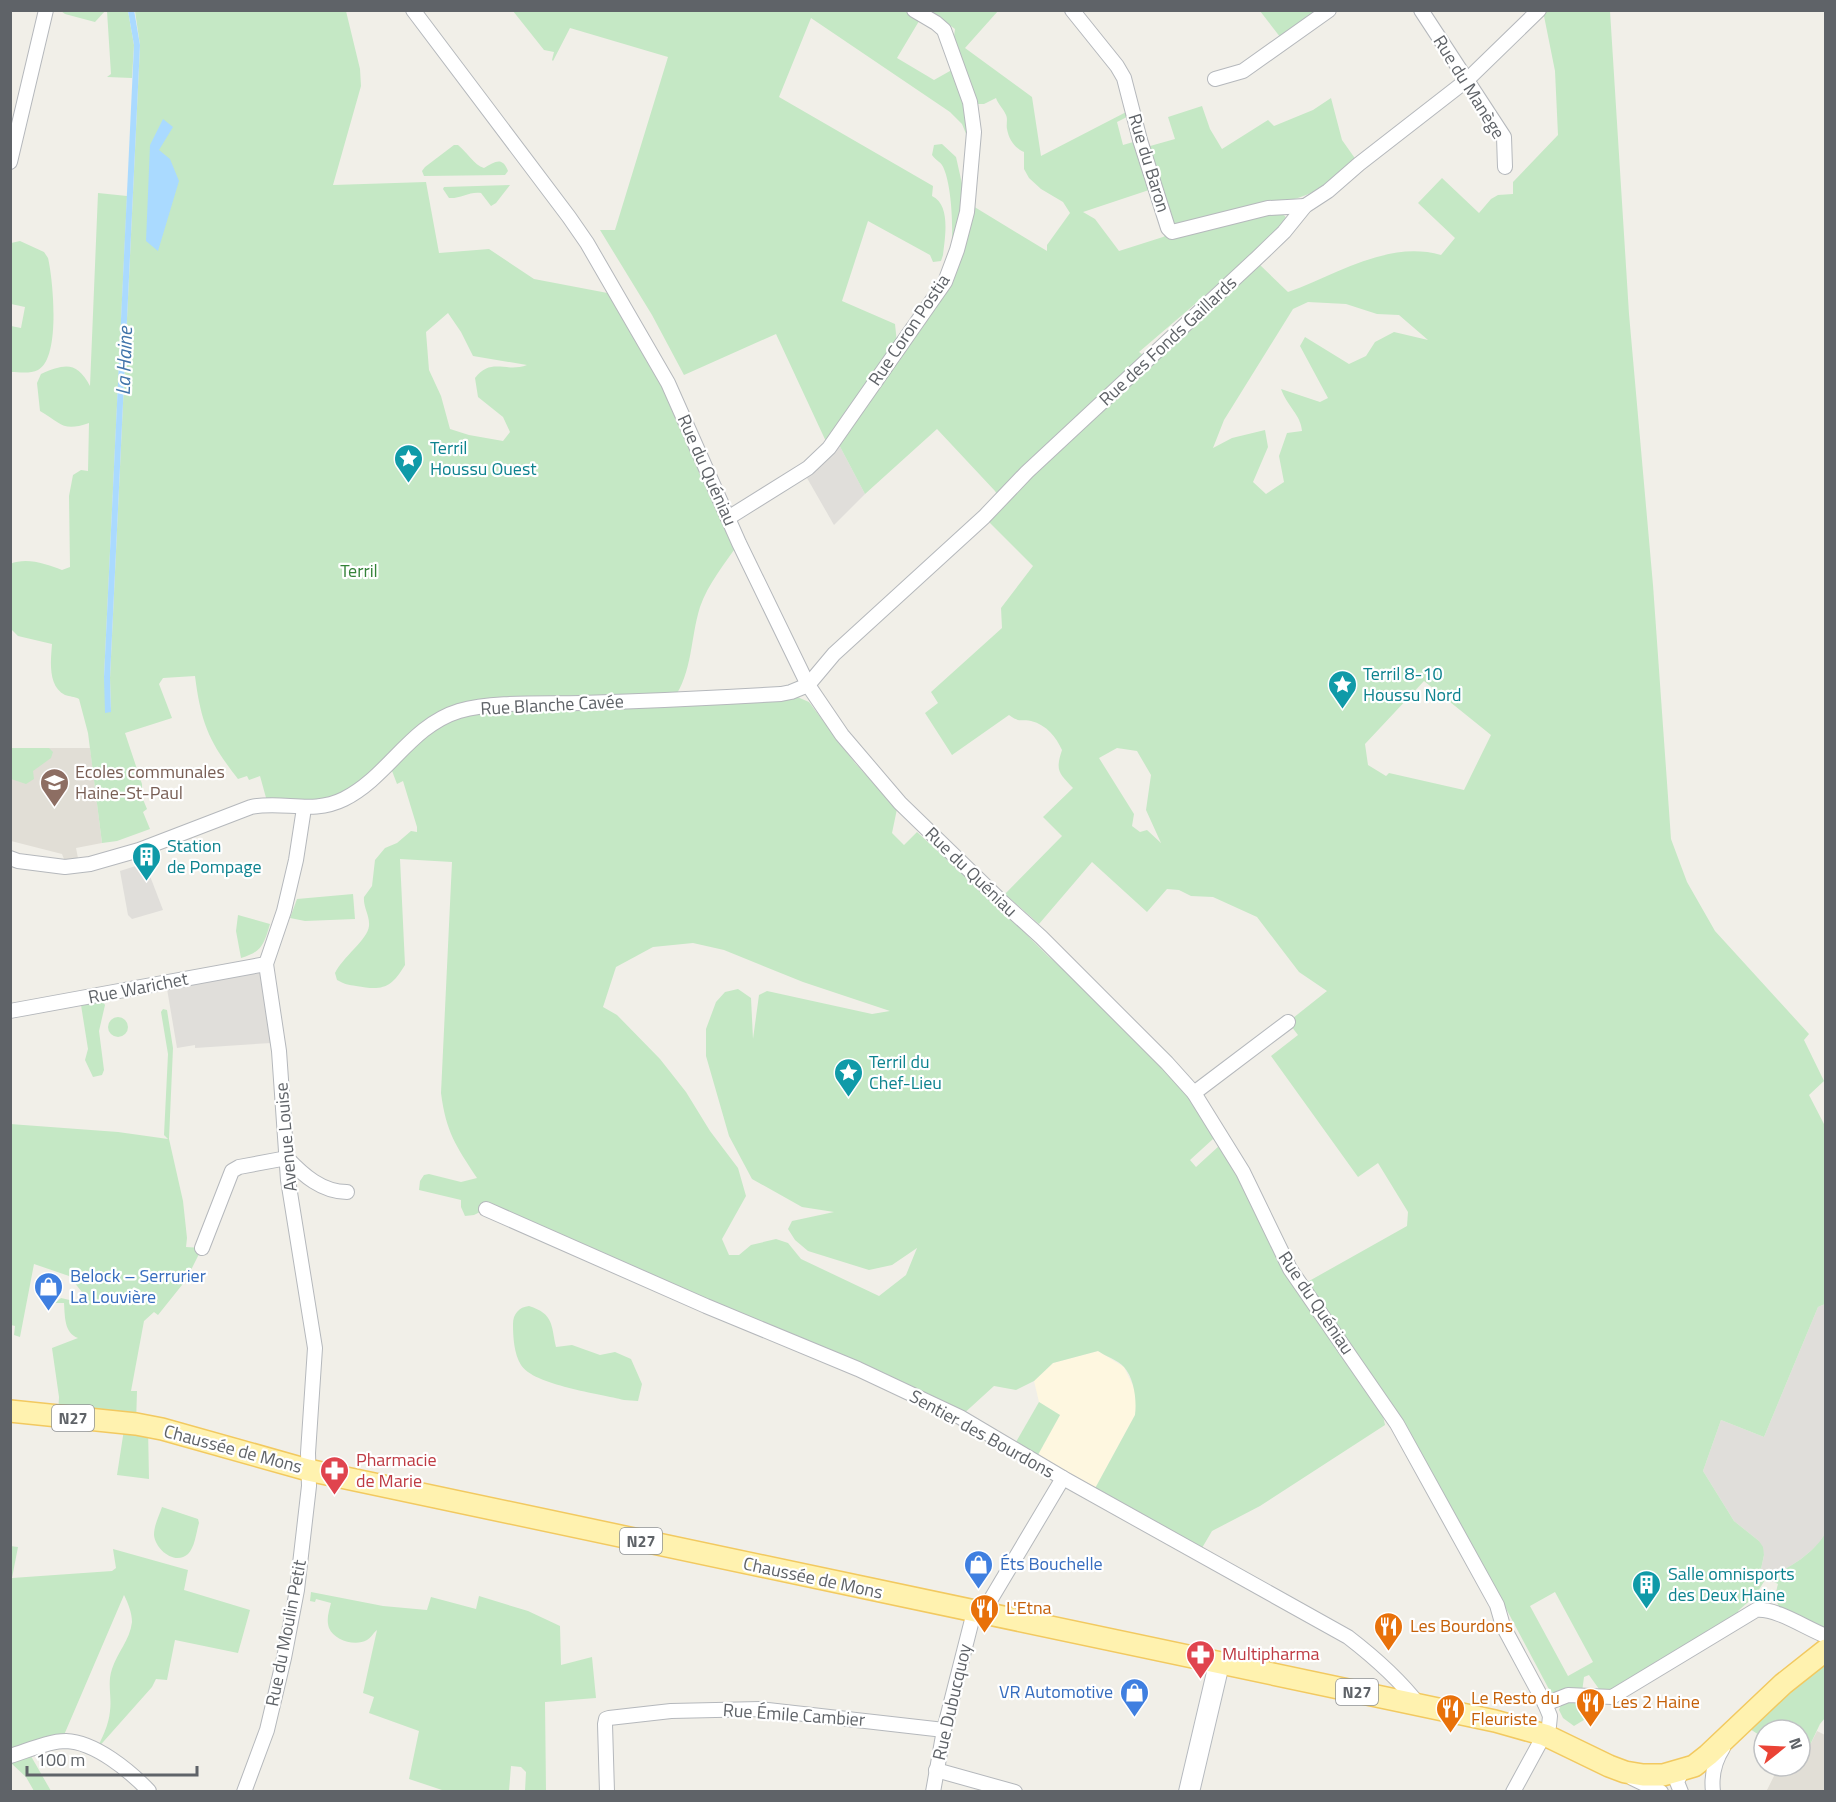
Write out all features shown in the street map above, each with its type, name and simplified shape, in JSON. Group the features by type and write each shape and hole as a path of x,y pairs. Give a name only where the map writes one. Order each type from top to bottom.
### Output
{"main road":[{"name":"Chaussée de Mons","path":"10,1411 162,1429 308,1470 1514,1726 1547,1718 1609,1766 1643,1775 1663,1775 1688,1767 1708,1755 1783,1683 1826,1650"}],"street":[{"path":"10,162 46,10"},
{"name":"Rue du Quéniau","path":"413,10 532,166 587,243 668,383 774,619 808,685 842,735 900,803 992,893 1041,937 1174,1069 1194,1093 1243,1172 1290,1269 1397,1424 1497,1605 1503,1626 1547,1718"},
{"name":"Rue Coron Postia","path":"728,518 803,471 826,451 945,282 957,250 967,212 974,132 970,102 947,37 940,27 914,10"},
{"name":"Rue du Baron","path":"1072,10 1124,78 1143,148 1168,228 1172,232 1268,208 1305,206"},
{"path":"1215,79 1243,71 1329,10"},
{"name":"Rue du Manège","path":"1421,10 1504,137 1506,167"},
{"name":"Rue des Fonds Gaillards","path":"808,685 834,654 984,517 1027,472 1270,245 1305,206 1328,191 1467,80 1539,10"},
{"name":"Rue Blanche Cavée","path":"304,808 326,806 358,790 428,725 462,710 504,705 673,701 781,694 791,693 808,685"},
{"path":"13,861 65,867 90,864 145,848 250,807 268,805 304,808"},
{"name":"Avenue Louise","path":"304,808 294,870 284,911 266,964 278,1042 288,1180 315,1348 308,1470"},
{"name":"Rue Warichet","path":"10,1011 266,964"},
{"path":"1194,1093 1288,1022"},
{"path":"202,1248 232,1171 239,1167 287,1158 310,1180 327,1189 347,1192"},
{"name":"Sentier des Bourdons","path":"486,1209 706,1306 858,1369 960,1417 1063,1479 1348,1637 1378,1662 1419,1705"},
{"name":"Rue du Moulin Petit","path":"244,1791 267,1730 298,1588 309,1486 308,1470"},
{"name":"Rue Dubucquoy","path":"933,1791 944,1730 978,1613 1063,1479"},
{"path":"1514,1791 1547,1718 1568,1695 1612,1697 1756,1610 1764,1609 1773,1612 1806,1629 1826,1636"},
{"path":"1189,1791 1219,1664"},
{"name":"Rue Émile Cambier","path":"607,1791 605,1724 606,1719 609,1718 671,1711 752,1709 944,1730"},
{"name":"Chaussée de Mons","path":"1711,1791 1714,1766 1732,1734"},
{"path":"10,1756 61,1742 80,1743 96,1750 127,1770 149,1791"},
{"name":"Chaussée de Mons","path":"1609,1766 1661,1791"},
{"path":"1681,1791 1677,1782 1688,1767"},
{"name":"Chaussée de Mons","path":"1688,1767 1700,1770 1711,1791"},
{"path":"936,1770 1015,1791"}],"shaded area":[{"path":"836,439 865,494 834,525 803,471"},
{"name":"Ecoles communales Haine-St-Paul","path":"10,748 90,748 102,843 76,848 78,858 66,864 62,854 11,841"},
{"path":"145,863 163,910 132,919 128,915 120,871"},
{"path":"264,964 271,1043 195,1048 195,1045 177,1048 166,983"},
{"path":"1825,1304 1826,1534 1819,1544 1781,1572 1774,1582 1759,1578 1764,1555 1759,1541 1734,1521 1703,1471 1721,1420 1764,1437 1818,1307"},
{"path":"1098,1351 1124,1367 1135,1390 1137,1405 1135,1415 1092,1494 1034,1462 1060,1415 1039,1402 1034,1381 1053,1363"},
{"path":"1817,1731 1825,1735 1825,1791 1766,1792 1773,1778 1812,1778 1812,1741"}],"green space":[{"path":"61,11 105,11 95,22"},
{"path":"107,11 128,11 134,45 132,78 107,77 111,74"},
{"name":"Terril","path":"135,11 346,11 360,69 361,86 333,185 426,182 439,253 489,249 534,279 618,295 739,543 703,598 688,666 673,700 795,696 809,702 855,763 897,809 892,833 904,845 917,832 997,905 1048,956 1154,1049 1180,1076 1302,1285 1407,1226 1408,1212 1378,1163 1358,1177 1271,1056 1298,1035 1288,1022 1327,991 1299,972 1257,917 1213,897 1191,896 1179,890 1167,889 1147,912 1092,862 1039,924 1005,894 1062,836 1043,817 1073,788 1060,771 1062,750 1054,736 1042,725 1018,720 1009,715 952,755 925,713 938,703 931,692 1002,628 1001,608 1033,566 984,517 1001,501 995,491 937,429 865,494 836,439 829,448 776,334 684,375 652,315 600,230 615,230 668,57 570,28 553,61 554,52 544,50 513,11 925,11 897,58 934,80 957,67 953,44 955,29 930,11 998,11 965,48 1032,97 1041,156 1132,109 1133,114 1117,122 1123,145 1140,140 1143,148 1175,139 1168,117 1202,106 1210,129 1222,149 1268,120 1274,126 1313,110 1331,98 1342,140 1359,164 1316,191 1287,201 1280,213 1287,221 1251,256 1139,352 1154,363 1260,265 1288,292 1382,256 1401,252 1441,255 1455,238 1418,203 1442,178 1479,213 1491,199 1498,195 1513,194 1513,182 1558,135 1555,71 1543,11 1610,11 1629,314 1653,585 1671,839 1687,882 1715,931 1809,1034 1804,1040 1824,1081 1809,1095 1825,1126 1825,1304 1818,1307 1764,1437 1721,1420 1703,1471 1734,1521 1763,1547 1764,1555 1759,1578 1765,1580 1755,1596 1738,1611 1742,1618 1604,1693 1589,1675 1584,1677 1582,1692 1552,1695 1502,1601 1385,1406 1383,1416 1385,1425 1260,1506 1212,1531 1199,1553 1092,1494 1135,1415 1136,1409 1134,1390 1124,1367 1098,1351 1053,1363 1034,1381 1016,1390 994,1386 960,1417 486,1209 474,1215 465,1216 461,1200 419,1190 420,1181 424,1175 429,1174 461,1182 477,1178 449,1129 441,1093 452,862 400,859 405,965 395,979 385,986 373,988 349,985 337,980 335,973 368,931 369,922 364,897 372,886 375,860 385,848 397,843 411,831 417,832 403,781 397,784 389,763 346,798 268,805 260,776 249,780 247,776 238,779 213,743 200,707 195,676 163,678 159,684 172,718 125,733 142,784 142,797 147,809 143,812 150,829 117,841 102,843 88,733 79,699 65,695 55,685 51,672 52,644 18,636 11,629 10,564 30,561 62,570 70,567 69,496 73,475 81,470 88,471 89,423 68,427 40,411 37,383 41,374 57,368 70,367 80,372 90,386 98,193 127,196 104,677 111,712 110,678 140,45","holes":["811,18 950,112 962,124 969,141 977,104 984,104 996,98 1007,117 1007,129 1011,140 1024,152 1024,169 1029,178 1041,189 1063,202 1070,213 1047,245 1047,251 968,203 967,206 956,157 942,144 934,145 932,155 943,167 950,194 952,210 950,260 947,274 938,292 897,343 895,324 842,301 868,221 930,255 933,262 941,261 945,222 942,206 932,196 933,186 779,97","1155,188 1172,232 1119,251 1095,219 1083,212","1308,302 1346,304 1377,314 1399,315 1428,340 1394,332 1375,342 1366,356 1349,364 1305,337 1300,346 1328,398 1320,402 1281,389 1299,420 1302,431 1287,433 1279,456 1284,482 1266,494 1253,482 1268,447 1265,430 1232,438 1213,448 1224,420 1293,309","448,313 473,356 527,365 487,368 475,378 478,397 503,417 510,432 503,441 450,429 441,396 429,370 426,332","1424,681 1491,735 1464,790 1389,773 1386,776 1368,765 1365,744","1117,748 1137,751 1151,775 1146,810 1161,843 1147,830 1140,832 1132,826 1134,814 1099,758","693,943 724,950 803,982 890,1011 872,1014 767,991 759,995 753,1039 751,998 738,989 725,992 716,1002 706,1029 706,1056 729,1136 752,1179 802,1207 834,1212 792,1221 788,1229 795,1240 808,1251 869,1270 892,1265 917,1248 906,1275 879,1296 801,1259 788,1243 776,1239 751,1245 739,1255 729,1255 722,1239 746,1196 738,1168 710,1131 686,1092 660,1059 617,1015 603,1007 616,967 653,947","1213,1139 1219,1146 1196,1167 1190,1160","1555,1592 1593,1662 1568,1676 1530,1606"]},
{"path":"1260,11 1329,11 1284,42"},
{"path":"454,145 458,145 484,168 495,162 501,162 508,171 505,175 424,176 422,171 425,167"},
{"path":"510,185 491,206 481,193 449,198 443,189 444,187"},
{"path":"20,241 44,252 48,258 52,283 53,335 45,363 38,370 11,372 11,326 21,328 25,307 11,304 11,243"},
{"path":"10,748 49,748 53,752 51,758 33,771 34,779 26,784 11,779"},
{"path":"353,894 355,919 305,921 290,918 297,899"},
{"path":"238,915 270,924 266,937 258,950 241,958 236,931"},
{"path":"103,1002 105,1005 99,1031 104,1070 102,1075 93,1077 85,1060 88,1049 81,1005"},
{"path":"163,1009 167,1010 173,1048 169,1139 183,1201 186,1247 202,1248 186,1280 158,1315 154,1312 144,1321 131,1391 137,1391 136,1424 148,1427 149,1479 117,1475 125,1423 58,1416 59,1397 52,1348 78,1338 73,1336 68,1328 64,1303 55,1303 61,1298 74,1301 86,1297 69,1276 34,1264 20,1337 14,1335 15,1326 11,1325 10,1124 118,1132 168,1139 164,1135 168,1054 161,1012"},
{"path":"118,1017 125,1020 128,1027 125,1034 118,1037 111,1034 108,1027 111,1020"},
{"path":"529,1306 543,1313 550,1321 556,1347 572,1345 600,1355 615,1352 631,1359 642,1384 638,1401 568,1388 528,1372 521,1365 517,1356 513,1324 517,1312"},
{"path":"1039,1402 1060,1415 1034,1462 1012,1449"},
{"path":"162,1507 198,1519 192,1548 183,1557 177,1558 166,1554 155,1540 155,1528"},
{"path":"1825,1534 1825,1636 1782,1611 1776,1598 1778,1584 1774,1582 1782,1572 1811,1551"},
{"path":"10,1546 18,1547 12,1578 112,1571 116,1568 113,1549 188,1570 184,1590 250,1610 238,1653 175,1640 167,1680 156,1679 152,1687 96,1750 109,1716 112,1669 129,1635 132,1622 130,1608 124,1595 61,1742 28,1751 51,1791 34,1791 26,1777 11,1763"},
{"path":"311,1592 383,1606 427,1610 431,1597 476,1609 479,1596 528,1611 560,1626 561,1665 592,1657 596,1698 545,1702 546,1791 525,1791 526,1772 521,1767 511,1766 509,1791 445,1791 409,1779 419,1731 369,1713 374,1697 363,1693 377,1630 362,1642 340,1639 335,1636 328,1625 331,1603 316,1599 315,1602 310,1601"},
{"path":"1825,1652 1825,1718 1812,1741 1812,1718 1752,1718 1752,1730 1742,1724"},
{"path":"1582,1700 1602,1706 1602,1709 1574,1726 1563,1718 1559,1710 1561,1704 1566,1701"}],"water":[{"name":"La Haine","path":"134,10 140,45 110,678 111,712 105,713 104,677 134,45 128,11"},
{"path":"163,119 173,127 159,150 170,159 179,181 158,251 146,241 150,145"}],"place":[{"name":"Terril Houssu Ouest","path":"409,484"},
{"name":"Terril 8-10 Houssu Nord","path":"1342,710"},
{"name":"Ecoles communales Haine-St-Paul","path":"54,808"},
{"name":"Station de Pompage","path":"146,882"},
{"name":"Terril du Chef-Lieu","path":"848,1098"},
{"name":"Belock – Serrurier La Louvière","path":"49,1312"},
{"name":"Pharmacie de Marie","path":"335,1496"},
{"name":"Éts Bouchelle","path":"979,1590"},
{"name":"Salle omnisports des Deux Haine","path":"1647,1610"},
{"name":"L'Etna","path":"985,1634"},
{"name":"Les Bourdons","path":"1389,1652"},
{"name":"Multipharma","path":"1201,1680"},
{"name":"VR Automotive","path":"1134,1718"},
{"name":"Les 2 Haine","path":"1591,1728"},
{"name":"Le Resto du Fleuriste","path":"1450,1734"}]}
